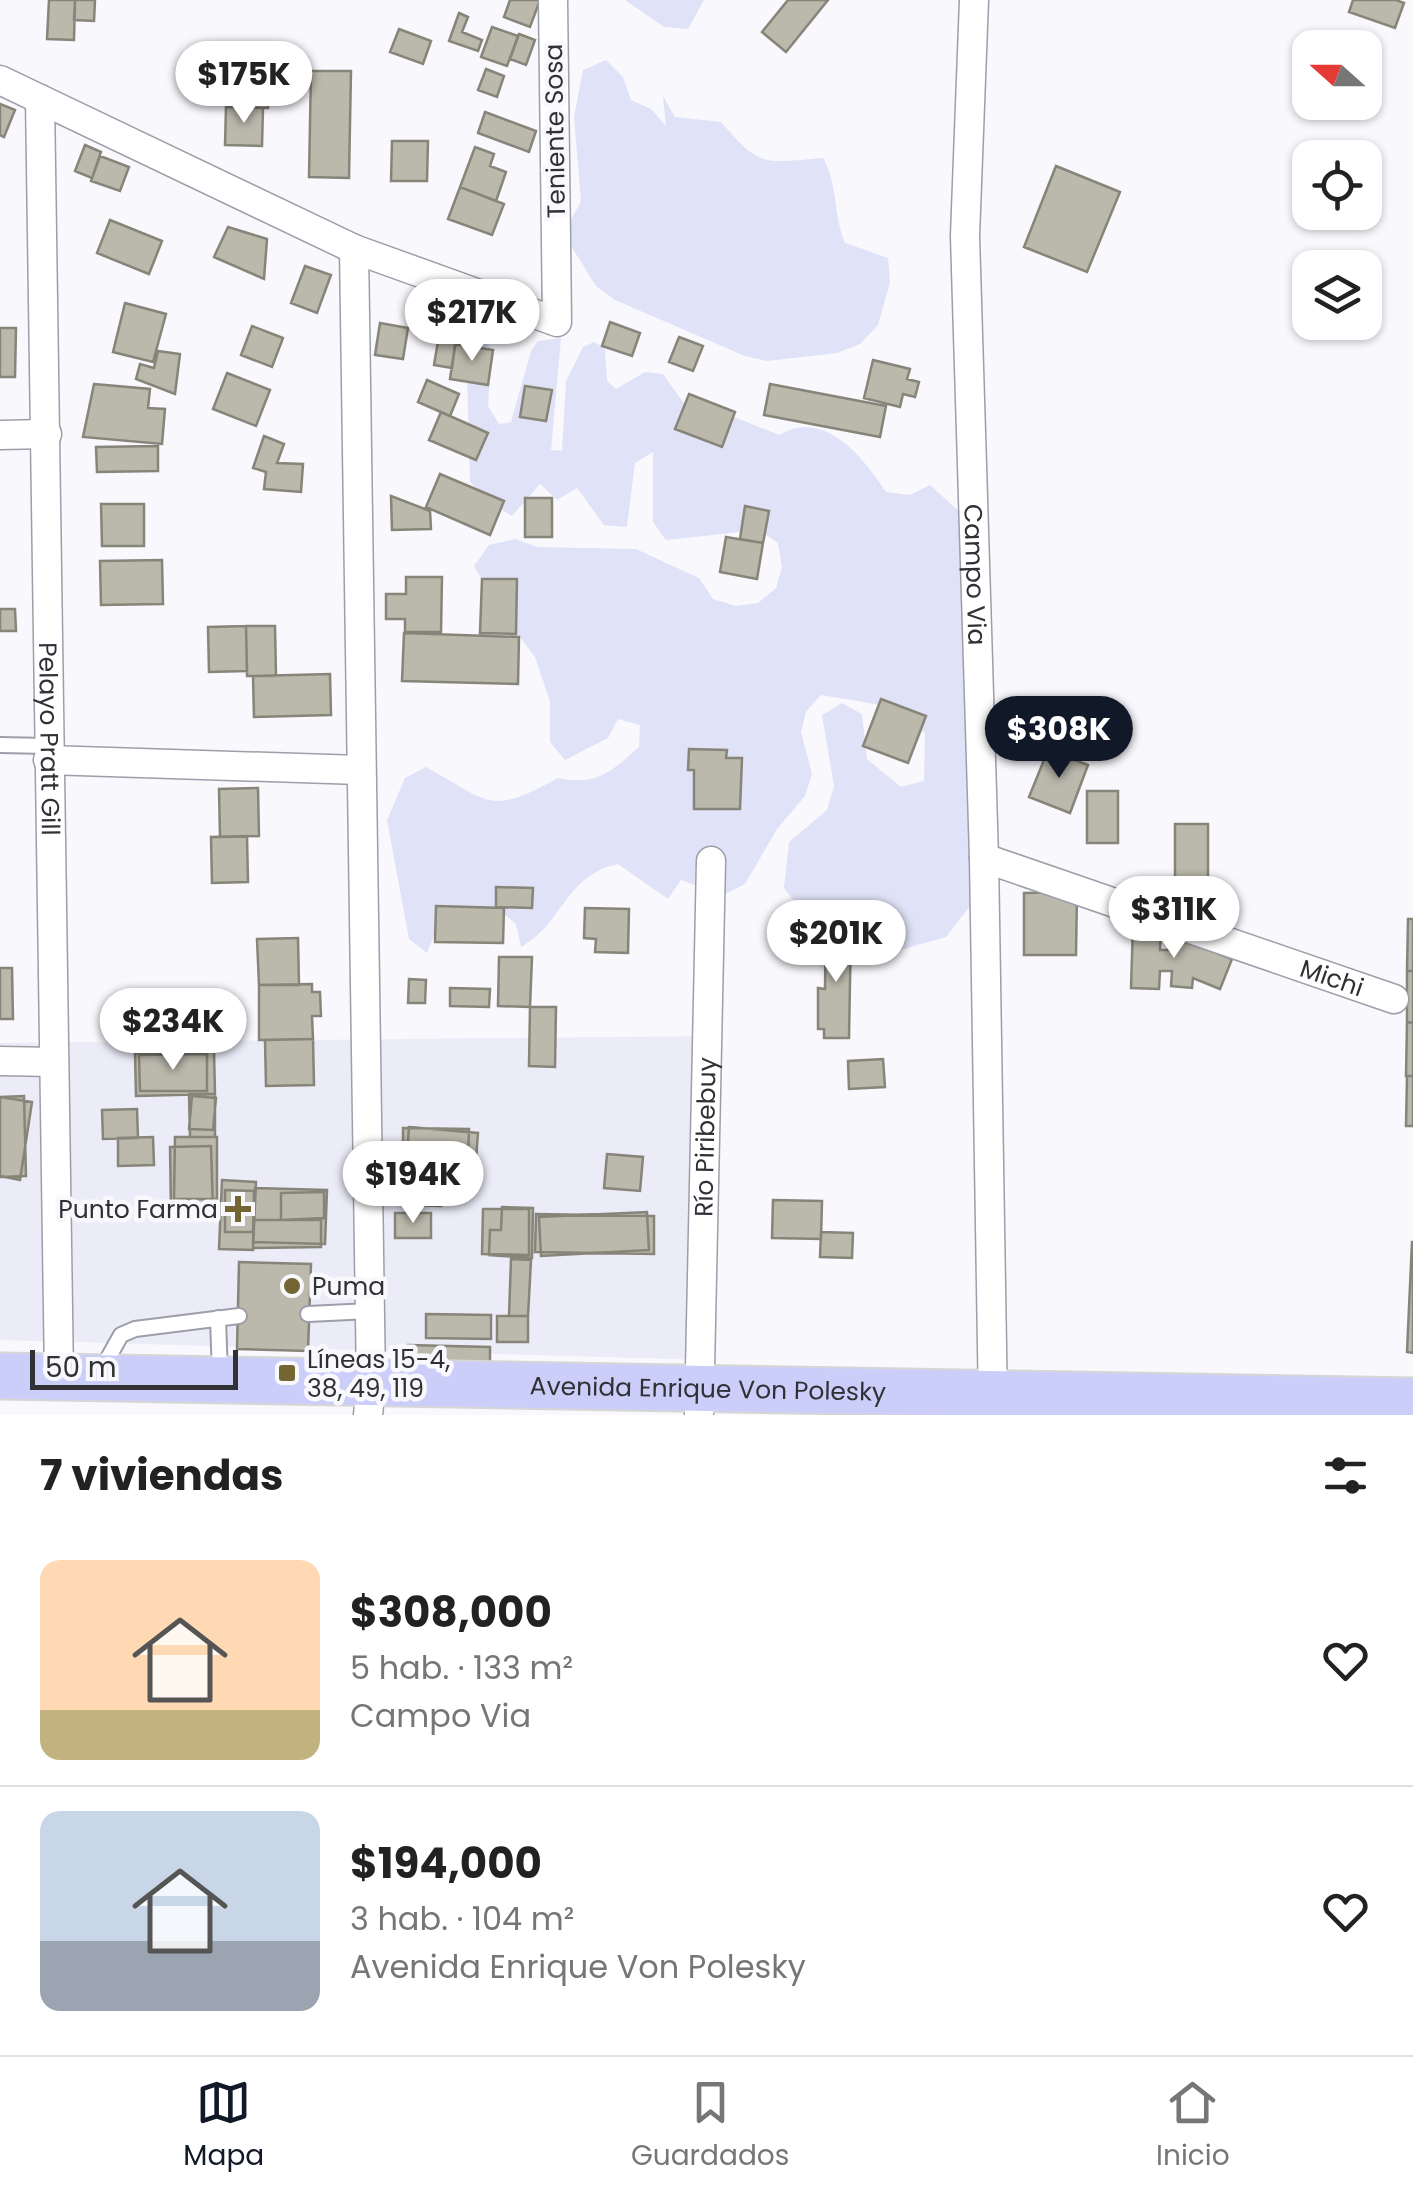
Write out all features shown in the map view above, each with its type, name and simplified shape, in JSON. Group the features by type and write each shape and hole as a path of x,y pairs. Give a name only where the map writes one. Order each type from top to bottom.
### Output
{"main road":[{"name":"Avenida Enrique Von Polesky","path":"0,1376 221,1382 463,1415"},
{"name":"Avenida Enrique Von Polesky","path":"0,1402 1413,1401"}],"street":[{"name":"Teniente Sosa","path":"354,250 557,322 553,0"},
{"name":"Campo Via","path":"974,0 965,236 984,858 992,1403"},
{"path":"0,80 354,250 369,1404"},
{"name":"Pelayo Pratt Gill","path":"40,99 54,1062 78,1379"},
{"path":"0,435 47,434"},
{"path":"48,753 360,770"},
{"name":"Michi","path":"984,858 1394,999"},
{"name":"Río Piribebuy","path":"699,1400 711,861"},
{"path":"0,1061 54,1062"}],"lane":[{"path":"0,745 48,753"},
{"path":"308,1314 370,1311"},
{"path":"78,1379 121,1335 135,1329 238,1316"},
{"path":"218,1318 221,1382"}],"shaded area":[{"path":"625,0 704,0 688,29 664,27"},
{"path":"606,60 623,77 631,100 651,109 666,126 663,96 675,117 721,122 745,148 764,159 823,158 845,243 888,258 890,282 878,325 860,344 837,353 767,361 745,356 615,300 596,286 571,246 569,223 581,202 574,117 583,70"},
{"path":"477,334 491,348 488,406 499,424 511,422 531,351 538,341 561,338 551,450 562,451 566,381 583,347 594,342 605,348 607,381 616,389 645,372 663,374 690,412 737,418 779,435 796,428 827,432 854,451 886,492 910,495 930,485 963,515 974,901 946,937 900,950 798,907 784,888 789,842 827,810 834,786 822,715 842,703 862,714 867,759 901,787 924,781 925,733 887,706 821,695 806,712 801,732 812,774 805,796 777,829 745,884 723,895 681,880 668,899 618,864 587,878 547,925 521,947 516,924 498,909 435,933 427,953 409,939 387,820 405,778 426,767 478,796 503,801 558,778 583,780 603,775 639,747 640,725 618,719 608,738 565,760 550,742 550,701 535,657 500,611 474,566 489,545 515,539 537,547 636,549 699,578 713,599 736,606 758,603 776,588 782,567 778,543 759,530 666,540 653,522 653,452 635,463 627,527 604,525 577,488 557,500 540,484 512,516 484,499 470,481 466,338"},
{"path":"718,1036 708,1360 0,1340 0,1043"}],"building":[{"path":"49,0 75,0 74,40 47,39"},
{"path":"75,0 95,0 94,21 74,20"},
{"path":"510,0 540,0 530,27 504,17"},
{"path":"788,0 828,0 786,52 762,32"},
{"path":"1353,0 1404,3 1395,28 1349,12"},
{"path":"459,13 468,17 462,32 482,40 478,51 449,41"},
{"path":"492,27 518,36 507,66 481,57"},
{"path":"399,29 431,41 423,64 390,52"},
{"path":"519,34 535,40 526,65 510,59"},
{"path":"227,58 269,58 268,108 226,107"},
{"path":"486,69 504,76 497,97 478,90"},
{"path":"311,71 351,71 349,178 309,177"},
{"path":"0,104 15,110 4,137 0,135"},
{"path":"226,107 263,108 262,146 225,145"},
{"path":"485,112 536,131 529,152 478,133"},
{"path":"392,141 428,141 427,181 391,181"},
{"path":"85,145 101,152 92,178 75,171"},
{"path":"475,147 494,154 490,166 506,172 496,201 460,187"},
{"path":"100,156 129,167 120,191 91,181"},
{"path":"1056,166 1120,192 1087,272 1024,247"},
{"path":"460,187 504,204 492,235 448,219"},
{"path":"110,220 162,241 149,274 97,253"},
{"path":"228,227 267,239 264,279 214,257"},
{"path":"305,266 331,275 317,313 291,303"},
{"path":"125,303 166,314 153,362 113,352"},
{"path":"442,318 459,320 452,368 434,365"},
{"path":"610,322 640,333 632,356 602,346"},
{"path":"380,323 408,328 403,359 375,355"},
{"path":"252,326 283,338 272,367 241,355"},
{"path":"0,328 16,328 15,377 0,377"},
{"path":"679,337 703,346 693,371 669,362"},
{"path":"455,344 493,350 488,385 450,379"},
{"path":"158,351 180,354 175,394 136,379 140,364 154,368"},
{"path":"873,360 910,369 907,379 919,382 915,397 903,394 900,407 864,398"},
{"path":"227,373 270,390 256,426 213,409"},
{"path":"427,380 459,394 450,416 418,402"},
{"path":"94,384 150,389 148,408 165,409 162,444 83,437"},
{"path":"770,384 886,406 880,437 764,415"},
{"path":"525,386 552,390 546,421 520,417"},
{"path":"689,394 735,412 722,447 675,429"},
{"path":"441,412 488,433 476,460 429,440"},
{"path":"264,436 284,444 277,463 303,464 301,492 264,489 266,472 253,468"},
{"path":"158,446 158,471 97,472 96,447"},
{"path":"440,474 504,501 490,535 426,507"},
{"path":"391,496 430,511 431,529 392,530"},
{"path":"525,498 552,498 552,537 525,537"},
{"path":"101,504 144,504 144,546 102,546"},
{"path":"745,506 769,511 763,543 740,539"},
{"path":"726,537 763,543 757,579 720,572"},
{"path":"162,560 163,604 101,605 100,561"},
{"path":"406,577 442,577 441,632 405,632 405,619 386,619 386,594 406,594"},
{"path":"482,579 517,579 516,634 480,633"},
{"path":"0,609 15,609 16,631 0,631"},
{"path":"246,626 247,671 209,672 208,627"},
{"path":"246,626 275,626 276,676 247,676"},
{"path":"404,633 519,637 518,684 402,681"},
{"path":"330,674 331,715 254,717 253,676"},
{"path":"881,699 926,716 908,763 863,746"},
{"path":"689,749 727,750 726,758 742,758 740,809 694,809 694,770 688,770"},
{"path":"1048,750 1088,765 1070,813 1029,797"},
{"path":"258,788 259,836 220,837 219,789"},
{"path":"1087,791 1118,791 1118,843 1087,843"},
{"path":"1175,824 1208,824 1208,879 1175,880"},
{"path":"247,836 248,882 212,883 211,837"},
{"path":"496,887 533,888 532,908 496,907"},
{"path":"1077,892 1076,955 1024,955 1024,893"},
{"path":"436,906 504,908 503,943 435,942"},
{"path":"585,908 629,909 628,953 595,952 596,939 584,938"},
{"path":"1408,919 1413,919 1413,971 1407,971"},
{"path":"1133,925 1161,926 1160,950 1174,950 1176,929 1196,945 1232,959 1220,989 1193,978 1192,988 1171,986 1172,971 1160,971 1159,989 1131,988"},
{"path":"826,926 851,927 849,1038 824,1038 824,1029 818,1029 818,988 825,989"},
{"path":"298,938 299,985 259,985 257,939"},
{"path":"499,957 532,957 530,1007 498,1006"},
{"path":"0,968 12,968 13,1019 0,1019"},
{"path":"1407,971 1413,971 1413,1023 1407,1022"},
{"path":"409,979 426,980 425,1003 408,1003"},
{"path":"312,984 312,992 320,992 321,1016 312,1016 313,1039 259,1040 259,985"},
{"path":"450,988 490,989 489,1007 450,1006"},
{"path":"530,1007 556,1007 555,1067 529,1066"},
{"path":"1407,1022 1413,1023 1413,1076 1406,1076"},
{"path":"313,1039 314,1085 266,1086 265,1040"},
{"path":"214,1051 215,1094 136,1096 135,1053"},
{"path":"207,1054 207,1091 140,1091 139,1055"},
{"path":"883,1059 885,1087 849,1089 848,1061"},
{"path":"1407,1076 1413,1076 1413,1126 1406,1126"},
{"path":"189,1094 215,1094 215,1137 190,1137"},
{"path":"24,1096 26,1176 0,1177 0,1097"},
{"path":"192,1096 216,1098 213,1130 189,1129"},
{"path":"0,1097 32,1102 20,1180 0,1176"},
{"path":"137,1109 138,1138 103,1139 102,1110"},
{"path":"409,1127 478,1133 476,1160 407,1154"},
{"path":"403,1128 469,1129 468,1157 403,1156"},
{"path":"153,1137 154,1165 118,1166 118,1138"},
{"path":"175,1137 217,1137 217,1199 174,1199"},
{"path":"211,1146 213,1211 171,1212 170,1147"},
{"path":"607,1154 643,1157 640,1191 604,1188"},
{"path":"411,1179 442,1179 441,1206 410,1205"},
{"path":"222,1180 256,1182 253,1250 219,1249"},
{"path":"255,1188 327,1190 325,1244 253,1242"},
{"path":"225,1190 254,1191 253,1232 225,1232"},
{"path":"324,1192 324,1218 281,1220 281,1193"},
{"path":"773,1200 822,1201 821,1239 772,1238"},
{"path":"502,1207 533,1208 532,1258 489,1255 490,1230 501,1230"},
{"path":"483,1209 529,1209 529,1255 482,1254"},
{"path":"647,1212 649,1250 541,1256 539,1217"},
{"path":"395,1213 431,1213 431,1238 395,1238"},
{"path":"536,1214 654,1216 654,1254 535,1252"},
{"path":"254,1220 321,1220 321,1247 253,1248"},
{"path":"821,1232 853,1233 852,1258 820,1257"},
{"path":"1413,1242 1413,1353 1407,1352"},
{"path":"511,1259 531,1260 528,1316 509,1316"},
{"path":"239,1262 311,1264 308,1351 237,1349"},
{"path":"426,1314 491,1315 491,1339 426,1338"},
{"path":"497,1316 528,1316 528,1342 497,1342"},
{"path":"408,1345 490,1347 490,1363 407,1361"}],"place":[{"name":"Punto Farma","path":"238,1209"},
{"name":"Puma","path":"292,1286"},
{"name":"Líneas 15-4, 38, 49, 119","path":"287,1373"}]}
